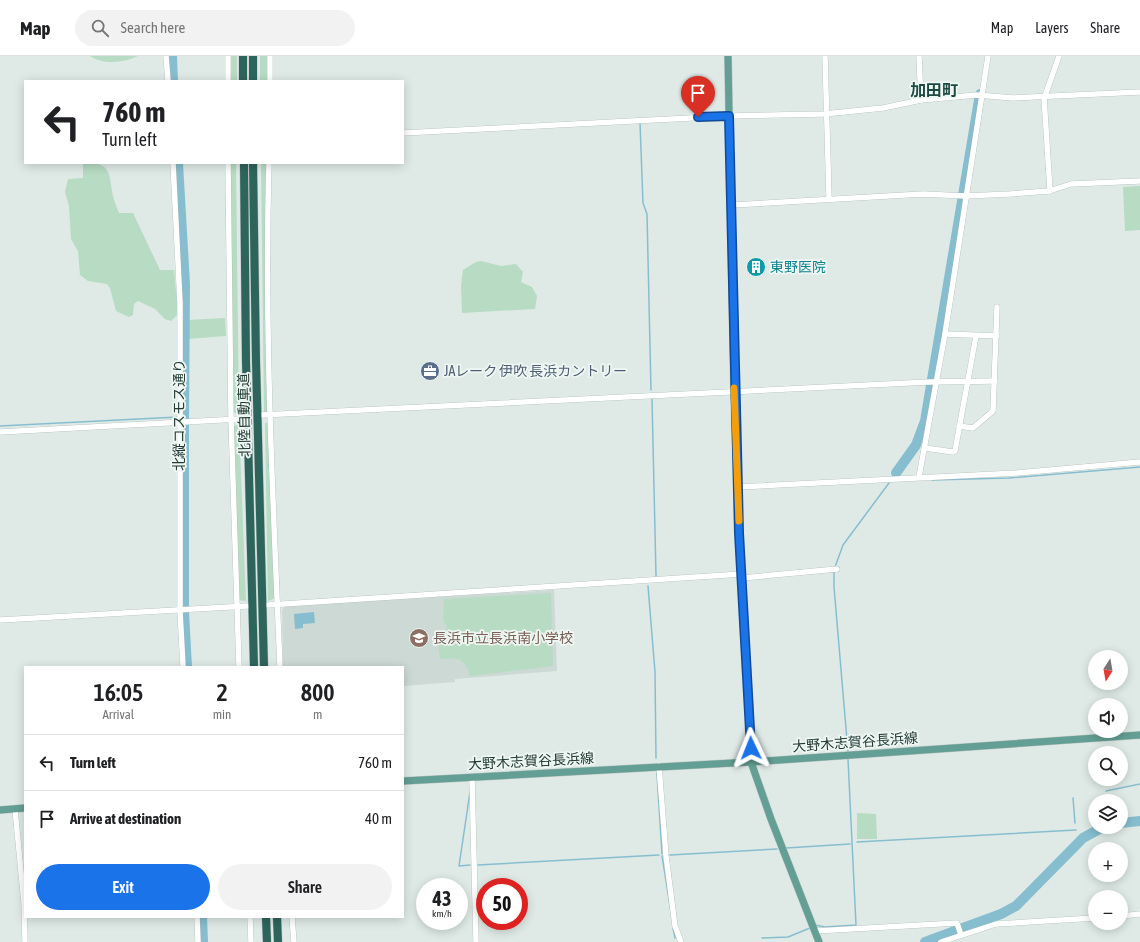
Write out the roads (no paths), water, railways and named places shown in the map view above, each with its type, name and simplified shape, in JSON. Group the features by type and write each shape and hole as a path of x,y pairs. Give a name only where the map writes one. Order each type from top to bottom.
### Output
{"highway":[{"path":"243,56 243,80"},
{"path":"253,56 253,80"},
{"name":"北陸自動車道","path":"244,164 246,361 254,666"},
{"name":"北陸自動車道","path":"253,164 256,361 264,666"},
{"path":"266,918 268,942"},
{"path":"277,918 278,942"}],"main road":[{"path":"728,56 732,205 734,391 742,576 750,707 751,762 771,819 819,942"},
{"name":"大野木志賀谷長浜線","path":"404,781 751,762 1140,735"},
{"path":"0,810 24,808"}],"street":[{"path":"166,56 168,80"},
{"path":"228,56 228,80"},
{"path":"270,56 270,80"},
{"path":"825,56 829,198"},
{"path":"919,56 921,100"},
{"path":"919,477 925,448 933,382 945,334 963,196 988,56"},
{"path":"1050,191 1044,96 1059,56"},
{"path":"404,133 729,116 827,113 883,108 921,100 980,96 1012,98 1140,92"},
{"name":"北縦コスモス通り","path":"173,164 180,303 179,422 183,666"},
{"path":"228,164 231,419 239,666"},
{"path":"269,164 267,229 271,414 280,666"},
{"path":"732,205 829,198 923,194 963,196 1050,191 1070,184 1140,181"},
{"path":"960,426 974,428 994,411 997,307"},
{"path":"945,334 997,336"},
{"path":"925,448 955,451 976,336"},
{"path":"261,415 552,402 734,391 933,382 996,381"},
{"path":"0,432 239,419"},
{"path":"738,487 1017,473 1140,462"},
{"path":"268,605 834,569"},
{"path":"0,620 246,606"},
{"path":"659,766 666,856 675,926 681,942"},
{"path":"472,777 476,942"},
{"path":"16,809 24,903"},
{"path":"1128,915 1140,914"},
{"path":"24,918 25,942"},
{"path":"197,918 198,942"},
{"path":"250,918 251,942"},
{"path":"292,918 294,942"},
{"path":"941,942 996,924 1088,918"},
{"path":"815,931 957,923 960,935"}],"water":[{"path":"314,612 315,623 303,624 303,628 295,629 294,614"}],"waterway":[{"path":"172,56 173,80"},
{"path":"896,473 916,445 925,421 980,94"},
{"path":"640,123 643,203 647,214 651,390"},
{"path":"178,164 185,284 184,419"},
{"path":"652,399 656,576"},
{"path":"0,426 178,417"},
{"path":"184,425 184,612 187,666"},
{"path":"932,480 1009,478 1140,467"},
{"path":"835,567 843,545 889,483"},
{"path":"834,571 834,587 848,752"},
{"path":"648,586 655,672 656,758"},
{"path":"815,925 825,927 856,925 848,759"},
{"path":"657,774 662,854"},
{"path":"1106,791 1140,784"},
{"path":"470,792 459,866 470,865"},
{"path":"1073,798 1075,823"},
{"path":"1128,822 1140,821"},
{"path":"857,842 1076,830"},
{"path":"925,942 1001,914 1016,906 1083,838 1090,834"},
{"path":"786,848 850,844"},
{"path":"670,855 777,849"},
{"path":"478,865 659,855"},
{"path":"662,856 671,912"},
{"path":"202,918 203,942"},
{"path":"673,928 675,938"},
{"path":"762,938 788,937 810,928"}],"place":[{"name":"東野医院","path":"756,267"},
{"name":"JAレーク 伊吹 長浜カントリー","path":"430,371"},
{"name":"長浜市立長浜南小学校","path":"419,638"}],"district":[{"name":"加田町","path":"934,90"}]}
